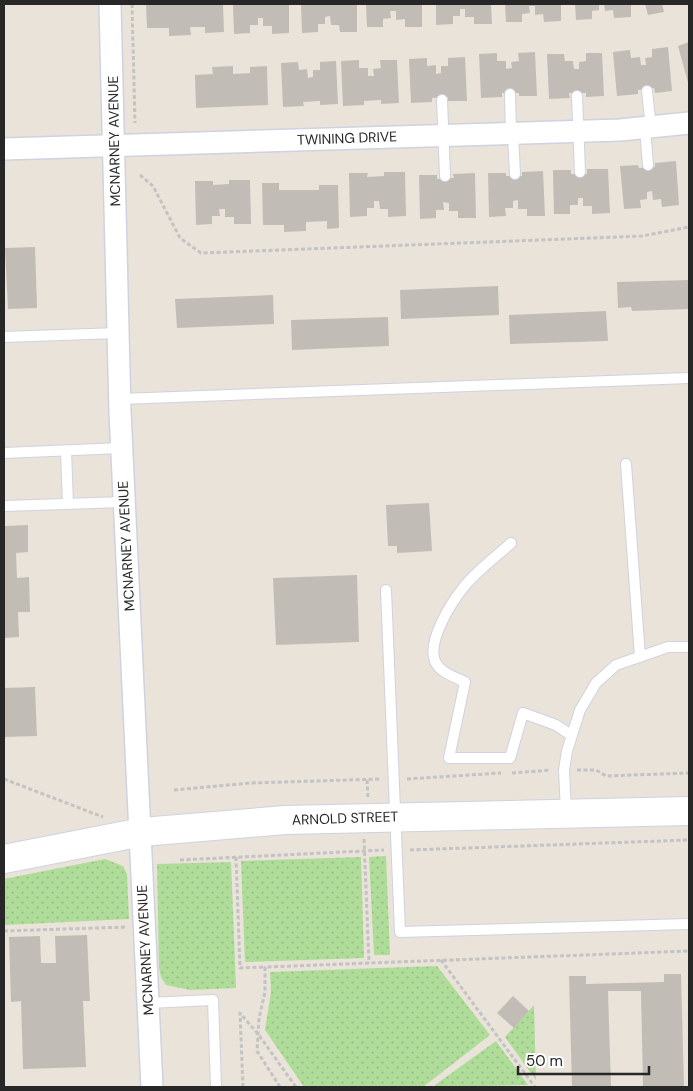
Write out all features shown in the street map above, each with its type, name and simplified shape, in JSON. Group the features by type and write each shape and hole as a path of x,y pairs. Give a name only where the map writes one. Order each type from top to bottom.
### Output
{"main road":[{"name":"ARNOLD STREET","path":"4,859 139,833 285,820 395,816 566,815 689,810"}],"street":[{"name":"MCNARNEY AVENUE","path":"110,4 121,448 152,1087"},
{"name":"TWINING DRIVE","path":"4,149 579,132 648,128 689,123"}],"lane":[{"path":"647,91 648,165"},
{"path":"510,94 515,174"},
{"path":"577,96 580,172"},
{"path":"442,100 445,176"},
{"path":"4,337 118,333"},
{"path":"120,399 689,378"},
{"path":"4,453 121,448"},
{"path":"66,451 68,504"},
{"path":"626,464 640,657"},
{"path":"4,506 124,502"},
{"path":"511,543 464,587 437,631 433,647 434,660 441,670 465,682 449,758 510,758 523,713 556,725 571,735"},
{"path":"386,590 400,932 689,924"},
{"path":"566,815 564,770 571,735 580,710 596,682 616,665 668,647 689,647"},
{"path":"148,1003 213,1000 216,1087"}],"path":[{"path":"132,4 136,124"},
{"path":"140,175 153,186 180,238 201,253 642,236 689,228"},
{"path":"174,790 250,783 394,779 564,770 596,770 606,776 689,773"},
{"path":"4,779 108,819"},
{"path":"367,780 368,800 364,850 369,963"},
{"path":"180,860 364,850 396,851 689,840"},
{"path":"236,857 240,968 689,951"},
{"path":"4,931 144,926"},
{"path":"441,960 535,1087"},
{"path":"264,967 265,992 257,1051 280,1087"},
{"path":"243,1087 240,1013 258,1034 296,1087"}],"green space":[{"path":"386,856 390,955 374,955 369,857"},
{"path":"361,857 364,958 245,962 241,861"},
{"path":"105,859 123,866 127,874 129,919 4,925 4,879"},
{"path":"231,862 236,988 190,990 166,985 161,977 159,968 157,864"},
{"path":"437,966 490,1035 423,1087 304,1087 265,1030 271,992 270,972"},
{"path":"534,1005 536,1080 505,1037"},
{"path":"496,1041 528,1085 435,1087 435,1085"}],"building":[{"path":"146,4 223,4 224,32 205,33 205,27 190,27 191,35 169,36 169,28 147,28"},
{"path":"233,4 289,4 289,33 272,34 272,26 263,26 263,18 258,18 258,25 250,25 250,33 234,34"},
{"path":"301,4 357,4 357,32 340,32 339,25 331,25 330,16 325,17 325,24 318,24 318,32 302,33"},
{"path":"366,4 422,4 422,27 405,27 405,19 396,20 396,11 390,11 391,18 383,19 383,27 367,27"},
{"path":"436,4 491,4 492,24 474,24 474,17 465,17 465,9 460,9 460,16 453,16 453,24 436,25"},
{"path":"505,4 561,4 561,21 544,22 543,14 535,15 535,6 529,6 530,13 522,14 522,22 506,22"},
{"path":"575,4 599,4 599,10 592,11 592,19 576,20"},
{"path":"604,4 631,4 631,17 614,18 613,10 605,11"},
{"path":"645,4 662,4 664,12 648,15"},
{"path":"689,42 689,86 678,46"},
{"path":"668,47 672,91 655,93 654,88 638,90 638,94 617,96 613,52 630,50 631,58 640,57 641,65 646,65 645,58 652,57 652,49"},
{"path":"535,52 537,96 519,96 519,93 502,93 502,97 481,98 479,54 497,53 497,61 506,61 506,69 512,68 511,62 519,61 518,53"},
{"path":"586,53 602,53 604,96 586,97 586,93 569,93 570,98 549,99 547,54 564,54 565,61 573,61 574,69 579,69 579,62 586,61"},
{"path":"465,57 467,101 448,101 448,97 432,98 432,102 411,103 409,59 427,58 427,66 436,65 436,74 441,73 441,66 448,66 448,58"},
{"path":"359,60 359,68 368,68 368,76 374,76 373,69 381,68 380,60 397,60 399,103 381,104 381,100 364,101 364,105 343,106 341,61"},
{"path":"336,61 338,104 320,105 320,101 303,102 304,106 283,107 281,63 298,62 299,70 307,69 308,78 313,77 313,70 320,70 320,62"},
{"path":"233,66 233,74 250,73 250,67 267,66 268,105 196,108 195,75 213,74 212,67"},
{"path":"676,161 679,205 662,207 661,199 653,200 652,191 647,192 647,199 640,200 641,208 624,209 620,166 638,165 639,168 655,167 655,163"},
{"path":"587,169 608,169 610,213 592,214 592,206 583,206 583,198 578,198 578,205 570,205 570,214 554,214 553,170 571,170 571,174 587,174"},
{"path":"543,171 545,216 527,216 527,209 518,209 518,200 513,201 513,208 505,208 506,216 489,217 488,173 506,173 506,176 522,176 522,172"},
{"path":"384,172 405,172 406,216 388,217 388,209 380,209 379,201 374,201 374,208 367,208 367,216 350,217 349,173 368,173 367,177 384,176"},
{"path":"475,173 476,218 458,218 458,211 449,211 449,203 443,202 444,210 436,210 436,218 420,219 419,175 437,175 437,179 454,178 453,174"},
{"path":"229,180 250,180 251,224 234,224 234,217 225,217 225,209 219,209 220,216 212,216 212,224 196,225 195,181 213,181 213,185 229,184"},
{"path":"262,183 279,183 279,190 319,190 319,185 338,185 339,228 327,229 327,221 306,222 306,231 284,232 284,225 263,225"},
{"path":"35,247 37,308 8,309 5,248"},
{"path":"689,280 689,309 632,311 631,307 618,308 617,282"},
{"path":"498,286 499,315 401,319 400,290"},
{"path":"273,295 274,324 177,328 175,299"},
{"path":"606,311 608,341 510,344 509,315"},
{"path":"388,317 389,346 292,350 291,320"},
{"path":"429,503 432,551 397,553 397,546 388,546 386,505"},
{"path":"28,525 28,552 16,553 17,578 29,577 30,612 18,612 19,637 4,638 4,526"},
{"path":"357,575 359,642 276,645 273,578"},
{"path":"35,687 37,736 4,737 4,688"},
{"path":"87,935 90,1001 83,1001 86,1067 23,1069 21,1001 11,1002 9,937 40,936 41,963 56,963 55,936"},
{"path":"664,974 681,974 684,1087 643,1087 641,991 608,991 611,1087 572,1087 569,976 586,976 586,984 664,982"},
{"path":"513,996 529,1011 514,1028 497,1013"}]}
